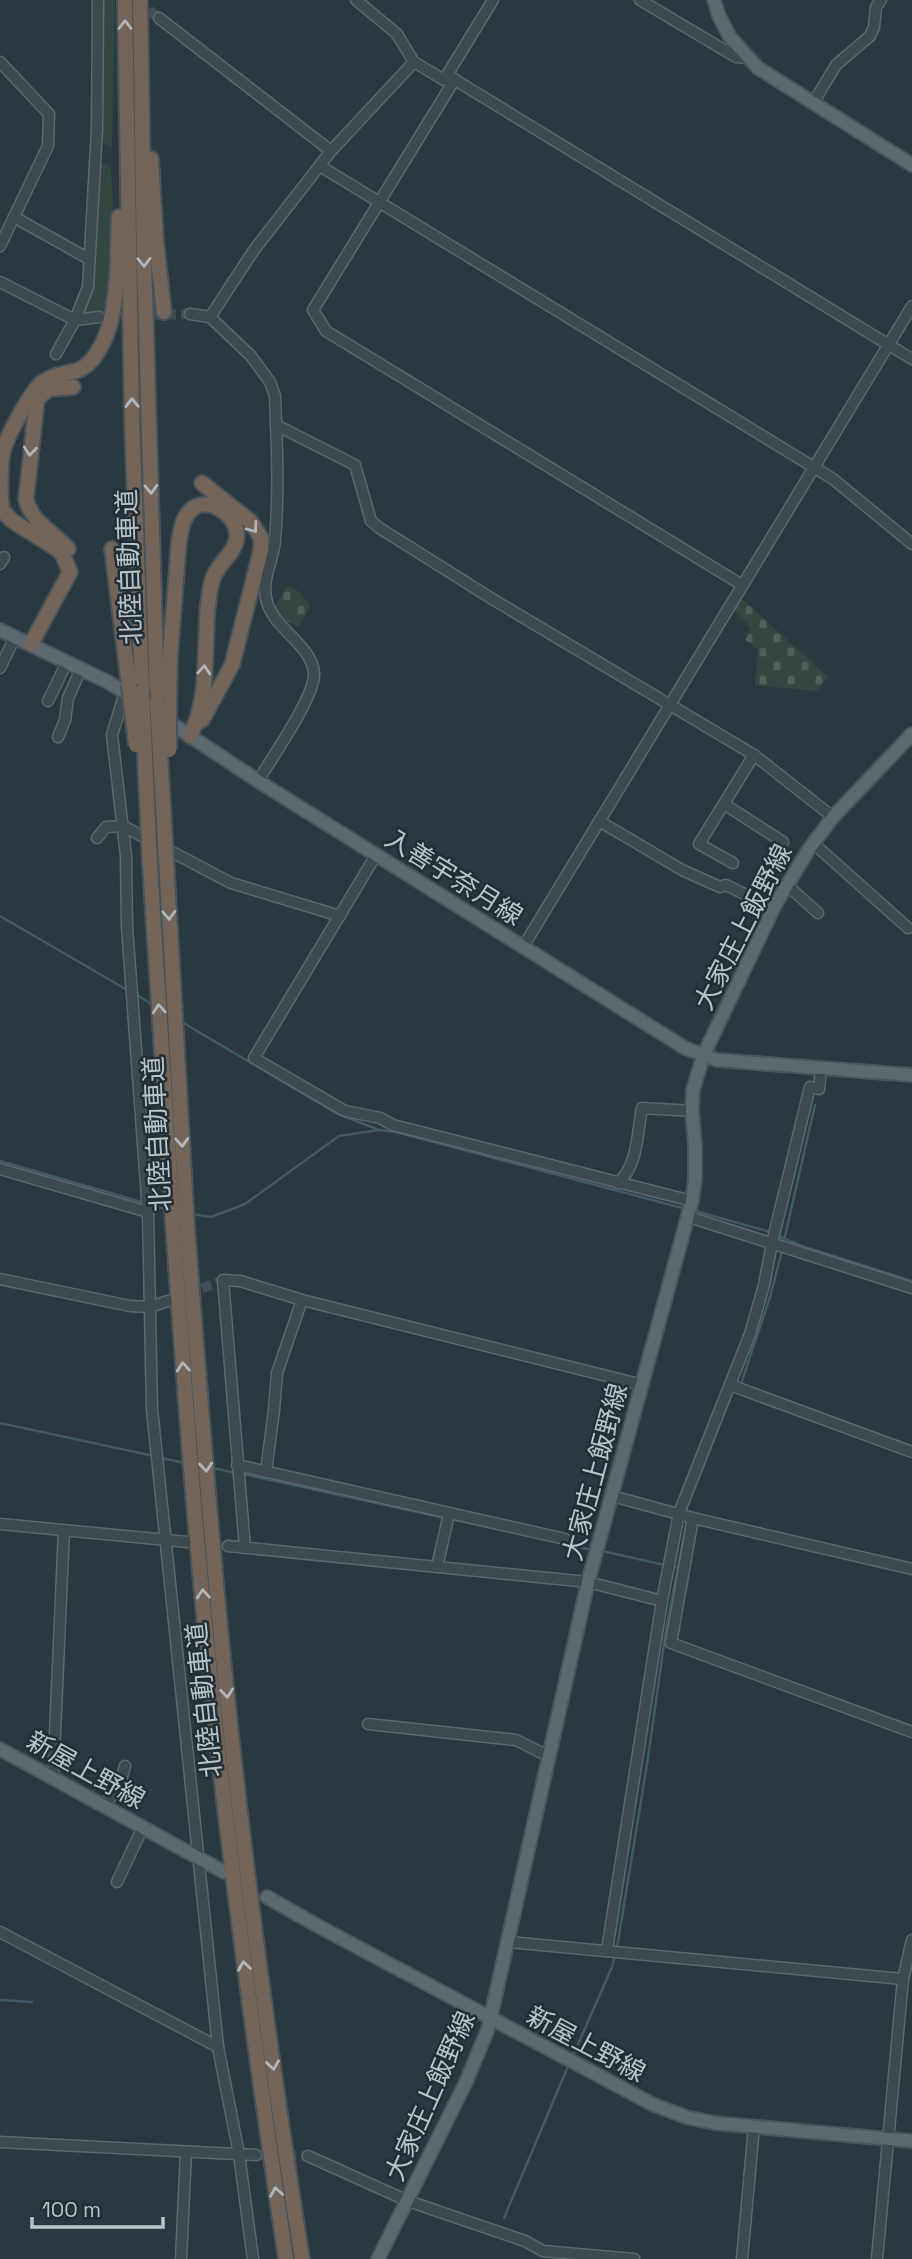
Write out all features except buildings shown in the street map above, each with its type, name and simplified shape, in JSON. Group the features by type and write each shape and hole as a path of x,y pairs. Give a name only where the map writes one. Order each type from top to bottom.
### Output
{"highway":[{"name":"北陸自動車道","path":"125,0 132,419 132,689 150,865 180,1226 226,1687 269,2037 302,2259"},
{"name":"北陸自動車道","path":"140,0 144,261 163,703 166,872 185,1396 212,1690 237,1915 286,2259"},
{"path":"140,22 156,241 164,312"},
{"path":"32,644 69,572 68,563 57,549 11,520 2,509 2,456 7,440 37,387 51,377 84,368 97,354 109,328 114,301 120,209 125,49"},
{"path":"32,644 71,585 76,567 70,551 36,520 27,507 35,407 42,394 55,388 72,394"},
{"path":"209,470 209,482 216,494"},
{"path":"190,736 206,715 232,665 261,550 261,538 251,522 202,483"},
{"path":"163,703 182,527 188,513 195,507 208,504 232,520 237,536 236,544 219,565 211,585 201,712 190,736"},
{"path":"112,549 132,689"}],"main road":[{"path":"714,0 730,37 748,58 768,75 912,165"},
{"name":"入善宇奈月線","path":"0,630 132,689 190,736 258,781 685,1048 717,1060 912,1075"},
{"name":"大家庄上飯野線","path":"378,2259 466,2082 491,2019 588,1582 689,1217 695,1180 692,1111 695,1082 703,1056 773,908 813,843 833,817 912,734"},
{"name":"新屋上野線","path":"0,1749 224,1872"},
{"name":"新屋上野線","path":"267,1897 652,2104 686,2117 912,2141"}],"street":[{"path":"56,354 75,320 88,286 97,129 98,0"},
{"path":"356,0 397,34 414,62 444,79 451,77 912,359"},
{"path":"493,0 451,77 313,310 326,331 742,585"},
{"path":"640,0 736,57 748,58"},
{"path":"813,103 836,65 870,36 876,7 881,0"},
{"path":"159,18 331,150"},
{"path":"0,62 49,114 48,146 0,246"},
{"path":"210,317 254,250 331,150 414,62"},
{"path":"320,166 833,479 912,544"},
{"path":"14,217 89,259"},
{"path":"0,282 75,320 99,317"},
{"path":"523,947 912,306"},
{"path":"190,314 210,317 251,356 270,382 275,396 275,540 265,589 266,600 271,614 302,649 314,673 312,691 258,781"},
{"path":"276,425 355,464 371,521 381,529 494,600 754,755 833,817"},
{"path":"0,667 15,637"},
{"path":"48,701 67,662"},
{"path":"58,737 65,720 68,698 80,668"},
{"path":"132,689 112,735 125,856 127,927 148,1212 152,1409 218,2047 239,2154 253,2259"},
{"path":"733,863 699,844 754,755"},
{"path":"724,804 783,842"},
{"path":"599,821 682,870 720,887 726,885 773,908"},
{"path":"97,838 106,827 122,826 231,883 340,916"},
{"path":"813,843 908,928"},
{"path":"376,855 254,1058 345,1111 692,1201"},
{"path":"787,885 818,913"},
{"path":"607,1950 662,1601 679,1513 754,1322 810,1087 819,1089 821,1068"},
{"path":"618,1183 631,1164 642,1108 692,1111"},
{"path":"0,1169 148,1212"},
{"path":"689,1217 912,1288"},
{"path":"0,1279 130,1306 149,1307 168,1301"},
{"path":"245,1548 223,1280 240,1281 302,1300 643,1385"},
{"path":"266,1472 277,1373 302,1300"},
{"path":"730,1385 912,1452"},
{"path":"237,1465 565,1539"},
{"path":"612,1496 693,1518 912,1569"},
{"path":"437,1567 449,1514"},
{"path":"693,1518 671,1643 912,1732"},
{"path":"0,1524 188,1542"},
{"path":"52,1778 64,1530"},
{"path":"228,1546 588,1582 662,1601"},
{"path":"368,1724 516,1740 550,1757"},
{"path":"103,1805 119,1788 125,1766"},
{"path":"117,1882 143,1828"},
{"path":"0,1932 218,2047"},
{"path":"877,2259 903,1979 912,1940"},
{"path":"509,1942 903,1979"},
{"path":"743,2259 754,2126"},
{"path":"0,2142 256,2155"},
{"path":"181,2259 186,2152"},
{"path":"308,2156 408,2201 525,2241 542,2255 634,2259"}],"green space":[{"path":"104,0 115,0 112,148 101,140"},
{"path":"104,163 111,166 113,206 106,314 86,315 83,311 94,282 99,166"},
{"path":"288,585 299,592 311,606 298,627 278,615 274,608"},
{"path":"739,596 828,677 816,691 755,685 758,649 745,640 751,628 732,609"}],"waterway":[{"path":"0,916 129,991"},
{"path":"135,994 153,1005"},
{"path":"180,1021 336,1113 379,1130"},
{"path":"783,1245 815,1105"},
{"path":"192,1214 211,1217 245,1204 339,1136 379,1130 396,1132 686,1209"},
{"path":"0,1161 145,1203"},
{"path":"151,1205 168,1210"},
{"path":"692,1210 770,1232"},
{"path":"776,1235 799,1245 912,1281"},
{"path":"741,1384 782,1251"},
{"path":"0,1423 154,1456"},
{"path":"161,1458 185,1463"},
{"path":"212,1468 237,1473"},
{"path":"243,1474 445,1518"},
{"path":"452,1519 507,1531"},
{"path":"617,1948 666,1630 687,1520"},
{"path":"565,1544 592,1550"},
{"path":"602,1551 678,1568"},
{"path":"572,2058 615,1955"},
{"path":"0,2000 32,2002"},
{"path":"504,2218 569,2064"}],"tunnel":[{"path":"137,1 159,18"},
{"path":"106,317 190,314"},
{"path":"188,1294 223,1280"},
{"path":"256,2155 308,2156"}]}
